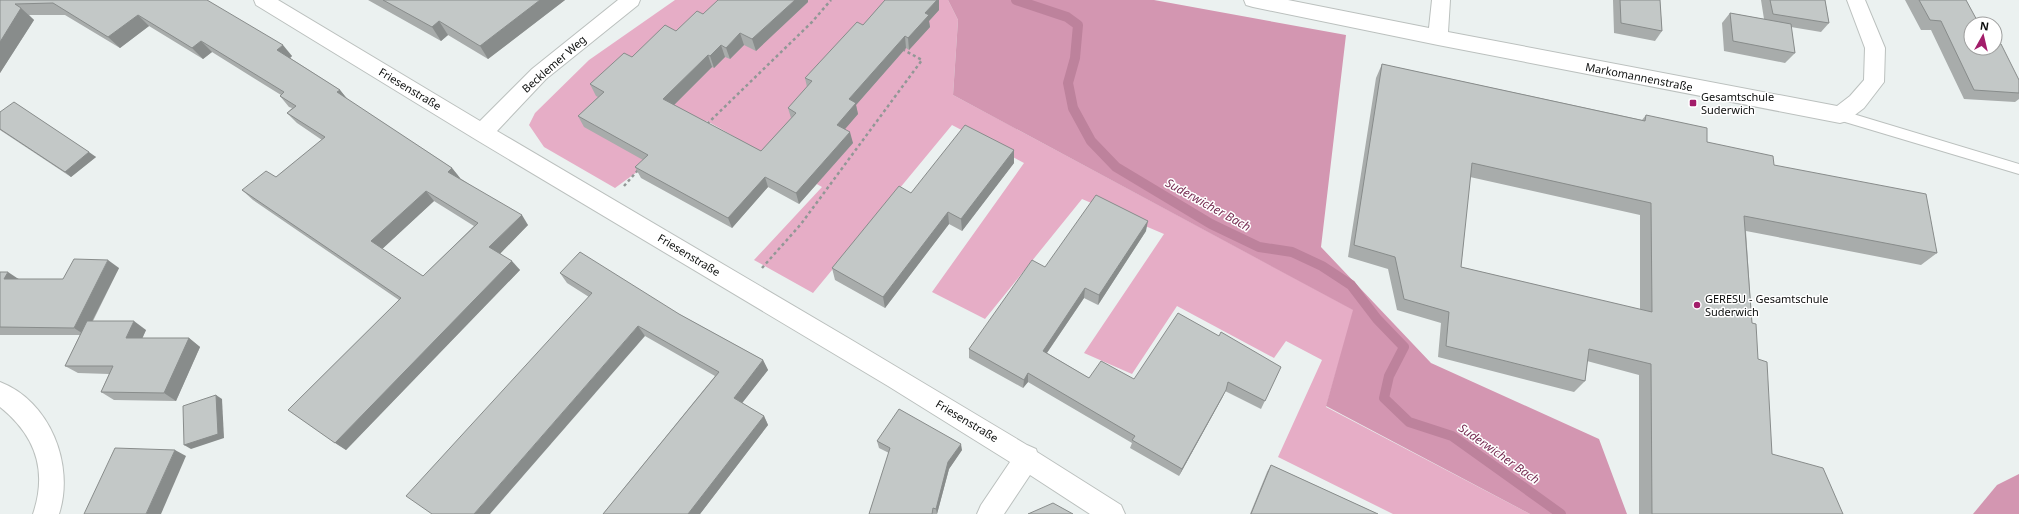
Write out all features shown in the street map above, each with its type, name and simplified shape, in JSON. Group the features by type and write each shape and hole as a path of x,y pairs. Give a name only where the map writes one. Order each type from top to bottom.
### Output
{"street":[{"name":"Friesenstraße","path":"263,0 482,133 1026,457 1112,514"},
{"name":"Becklemer Weg","path":"482,133 539,74 631,0"},
{"name":"Markomannenstraße","path":"1253,0 1438,38 1840,115"},
{"path":"1438,38 1441,0"},
{"path":"1840,115 1858,102 1874,82 1874,48 1856,0"},
{"path":"0,393 14,402 36,428 45,444 52,481 46,514"},
{"path":"990,514 1026,457"}],"lane":[{"path":"1840,115 2019,169"}],"path":[{"path":"705,125 711,122 812,22 831,0"},
{"path":"744,288 801,224 922,60 901,49"},
{"path":"606,206 640,168"}],"shaded area":[{"path":"675,0 948,0 958,20 953,95 1354,310 1326,407 1530,514 1393,514 1278,457 1322,360 1286,341 1274,358 1177,306 1132,374 1084,353 1164,234 1082,199 985,319 932,292 1024,163 952,125 813,293 754,260 822,187 707,121 615,188 544,147 529,125 535,113 589,60"},
{"path":"948,0 1154,0 1346,35 1321,247 1431,363 1599,439 1627,514 1530,514 1326,406 1353,310 953,95 958,20"},
{"path":"2019,474 2019,514 1973,514 1997,485"}],"building":[{"path":"0,0 207,0 283,45 277,50 340,90 337,92 452,168 448,172 522,215 489,247 512,261 335,443 288,410 401,298 242,190 266,171 276,177 325,137 287,113 296,106 280,96 284,92 201,41 192,48 138,15 108,37 53,3 15,4 21,8 0,42","holes":["426,191 478,223 423,276 371,241"]},
{"path":"383,0 540,0 480,46 439,21 432,27"},
{"path":"718,0 795,0 752,39 740,33 726,48 721,45 710,56 708,55 663,99 761,151 796,113 788,108 812,81 805,78 857,22 863,25 885,0 937,0 925,13 929,15 908,38 905,36 849,99 856,103 837,125 850,132 796,193 765,177 728,218 635,167 648,155 578,116 604,92 590,84 624,53 632,57 665,25 676,31 697,11 703,14"},
{"path":"1620,0 1660,0 1662,31 1621,23"},
{"path":"1770,0 1825,0 1829,23 1773,14"},
{"path":"1919,0 1966,0 1975,16 1963,16 1963,56 2003,56 2003,48 2019,80 2019,93 1974,90 1941,21 1930,20"},
{"path":"1730,13 1791,24 1795,53 1733,41"},
{"path":"1382,64 1645,121 1646,115 1707,128 1707,142 1773,156 1774,165 1926,194 1937,253 1744,216 1752,323 1756,324 1758,359 1767,362 1772,454 1823,468 1843,514 1652,514 1651,364 1589,349 1585,381 1446,346 1449,312 1404,299 1395,257 1354,245","holes":["1472,163 1651,203 1652,312 1461,267"]},
{"path":"14,102 89,152 65,172 0,129 0,112"},
{"path":"965,125 1014,150 961,219 948,212 883,297 832,268 899,186 911,193"},
{"path":"1096,195 1148,221 1099,295 1085,288 1043,351 1089,378 1101,361 1134,379 1178,313 1219,336 1221,332 1281,367 1265,401 1228,382 1226,390 1182,469 1132,440 1135,436 1028,373 1024,380 969,349 1032,260 1045,267"},
{"path":"580,252 679,314 763,360 734,398 764,416 688,514 603,514 719,372 638,326 474,514 432,514 406,496 592,293 560,273"},
{"path":"74,259 108,260 74,328 0,327 0,272 8,272 4,279 63,279"},
{"path":"87,321 134,321 126,338 189,338 164,393 101,392 113,366 65,366"},
{"path":"216,395 218,434 184,445 183,406"},
{"path":"899,409 961,444 948,462 936,509 933,508 932,514 869,514 890,448 877,441"},
{"path":"115,448 175,450 146,514 84,514"},
{"path":"1271,465 1378,514 1251,514"},
{"path":"1053,503 1073,514 1028,514"}],"waterway":[{"name":"Suderwicher Bach","path":"1016,0 1067,17 1078,25 1075,58 1068,83 1073,108 1091,141 1116,167 1211,224 1259,247 1292,252 1322,266 1351,285 1377,319 1404,347 1389,376 1384,398 1409,422 1452,436 1561,514"}],"place":[{"name":"Gesamtschule Suderwich","path":"1693,103"},
{"name":"GERESU - Gesamtschule Suderwich","path":"1697,305"}]}
